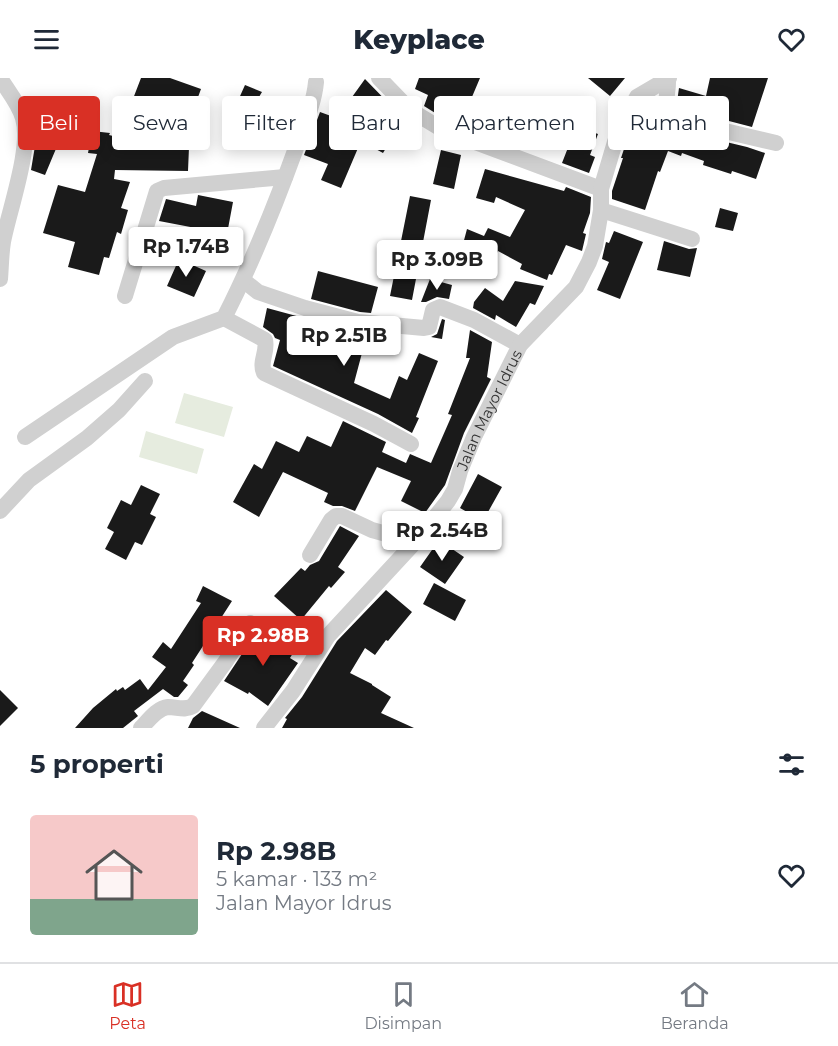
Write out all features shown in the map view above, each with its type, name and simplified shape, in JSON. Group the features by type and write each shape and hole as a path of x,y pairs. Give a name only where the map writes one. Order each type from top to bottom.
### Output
{"street":[{"path":"0,78 14,99 23,119 25,133 3,244 0,279"},
{"path":"379,78 410,110 443,130 601,189"},
{"path":"26,437 173,337 224,318 243,280 285,177 313,101 316,79"},
{"path":"660,80 669,114 678,120 776,143"},
{"name":"Jalan Mayor Idrus","path":"264,728 293,691 328,636 415,542 439,514 455,489 474,437 520,345 576,287 595,246 601,210 601,189 615,142 637,97 660,80"},
{"path":"125,296 158,192 164,188 285,177"},
{"path":"601,210 692,239"},
{"path":"243,280 258,292 305,308 358,322 424,328 429,327 433,310 440,307 474,320 520,345"},
{"path":"224,318 265,340 266,349 262,364 264,373 374,424 411,444"},
{"path":"0,511 29,480 87,438 119,410 145,381"},
{"path":"310,555 336,516 342,516 372,530 415,542"},
{"path":"141,728 158,711 167,707 187,709 193,706 250,623"}],"shaded area":[{"path":"184,393 233,407 224,437 175,423"},
{"path":"146,431 204,449 197,474 139,457"}],"building":[{"path":"141,78 170,78 201,89 198,96 134,96"},
{"path":"419,78 480,78 472,96 434,96 434,112 424,106 428,95 415,89"},
{"path":"588,78 625,78 610,96"},
{"path":"710,78 768,78 752,127 729,121 729,96 706,96"},
{"path":"365,79 382,96 353,96"},
{"path":"245,85 262,92 260,96 240,96"},
{"path":"679,88 706,96 678,96"},
{"path":"320,112 329,115 329,150 357,150 341,188 321,180 328,164 304,155 306,150 317,150 317,120"},
{"path":"100,132 110,133 109,135 112,136 112,150 189,150 188,171 115,170 114,179 130,182 121,208 128,210 121,234 117,232 109,258 104,257 99,275 68,267 75,242 43,233 58,185 85,192 97,154 88,153 89,150 100,150"},
{"path":"729,143 765,153 756,179 732,171 731,174 703,165 704,161 682,153 681,156 668,151 660,172 658,171 645,210 612,199 612,191 623,158 621,158 624,150 729,150"},
{"path":"34,150 55,150 45,175 31,170"},
{"path":"441,150 461,155 454,189 433,184"},
{"path":"567,150 592,150 590,155 595,157 589,173 562,163"},
{"path":"485,169 564,191 566,187 591,197 590,213 583,233 586,234 582,251 566,245 552,275 549,274 547,280 520,269 522,264 498,251 494,259 463,244 467,229 484,236 488,228 510,237 525,210 496,197 494,203 476,198"},
{"path":"198,195 233,202 227,234 159,221 166,199 196,206"},
{"path":"410,196 431,200 412,300 390,296"},
{"path":"720,208 738,213 733,231 715,227"},
{"path":"614,231 643,242 620,299 597,290 609,262 602,259 606,242 609,243"},
{"path":"664,241 689,249 697,248 690,277 657,270"},
{"path":"179,259 206,271 194,297 167,286"},
{"path":"318,271 378,287 371,313 311,299"},
{"path":"430,279 452,285 449,299 437,297 421,302"},
{"path":"515,281 544,286 535,305 530,303 516,327 496,315 495,320 473,308 474,302 485,288 503,301"},
{"path":"267,308 359,333 353,351 362,353 354,383 390,399 399,376 407,380 419,353 438,361 412,433 378,414 273,366 280,340 263,327"},
{"path":"442,319 445,320 442,339 431,337 437,334"},
{"path":"470,330 492,342 487,377 491,379 464,433 445,485 425,513 401,501 411,481 377,467 355,511 324,502 328,493 283,472 259,517 233,502 254,464 262,469 276,441 299,452 307,436 331,447 343,421 386,442 382,452 406,463 410,454 431,463 452,415 448,414 470,358 466,358"},
{"path":"478,474 502,487 483,521 460,508"},
{"path":"141,485 160,494 150,514 156,517 142,545 135,542 126,560 105,549 114,532 107,528 121,500 131,505"},
{"path":"340,526 359,536 338,567 345,572 331,588 329,586 301,620 274,596 301,568 305,571 310,565 319,561"},
{"path":"439,540 464,557 445,584 420,567"},
{"path":"434,583 466,600 455,621 423,604"},
{"path":"203,586 232,601 192,663 194,665 183,681 188,685 178,697 174,697 163,689 134,711 138,716 123,728 75,728 93,708 116,689 117,691 123,687 125,690 140,679 148,690 166,667 152,657 163,642 171,649 201,603 196,601"},
{"path":"386,590 412,612 375,655 365,648 350,673 391,697 381,713 414,728 282,728 287,719 285,718 302,697 337,641"},
{"path":"260,627 296,648 290,658 298,663 268,706 249,692 248,694 224,681"},
{"path":"0,690 18,708 0,726"},
{"path":"202,711 240,728 188,728 193,718"}]}
